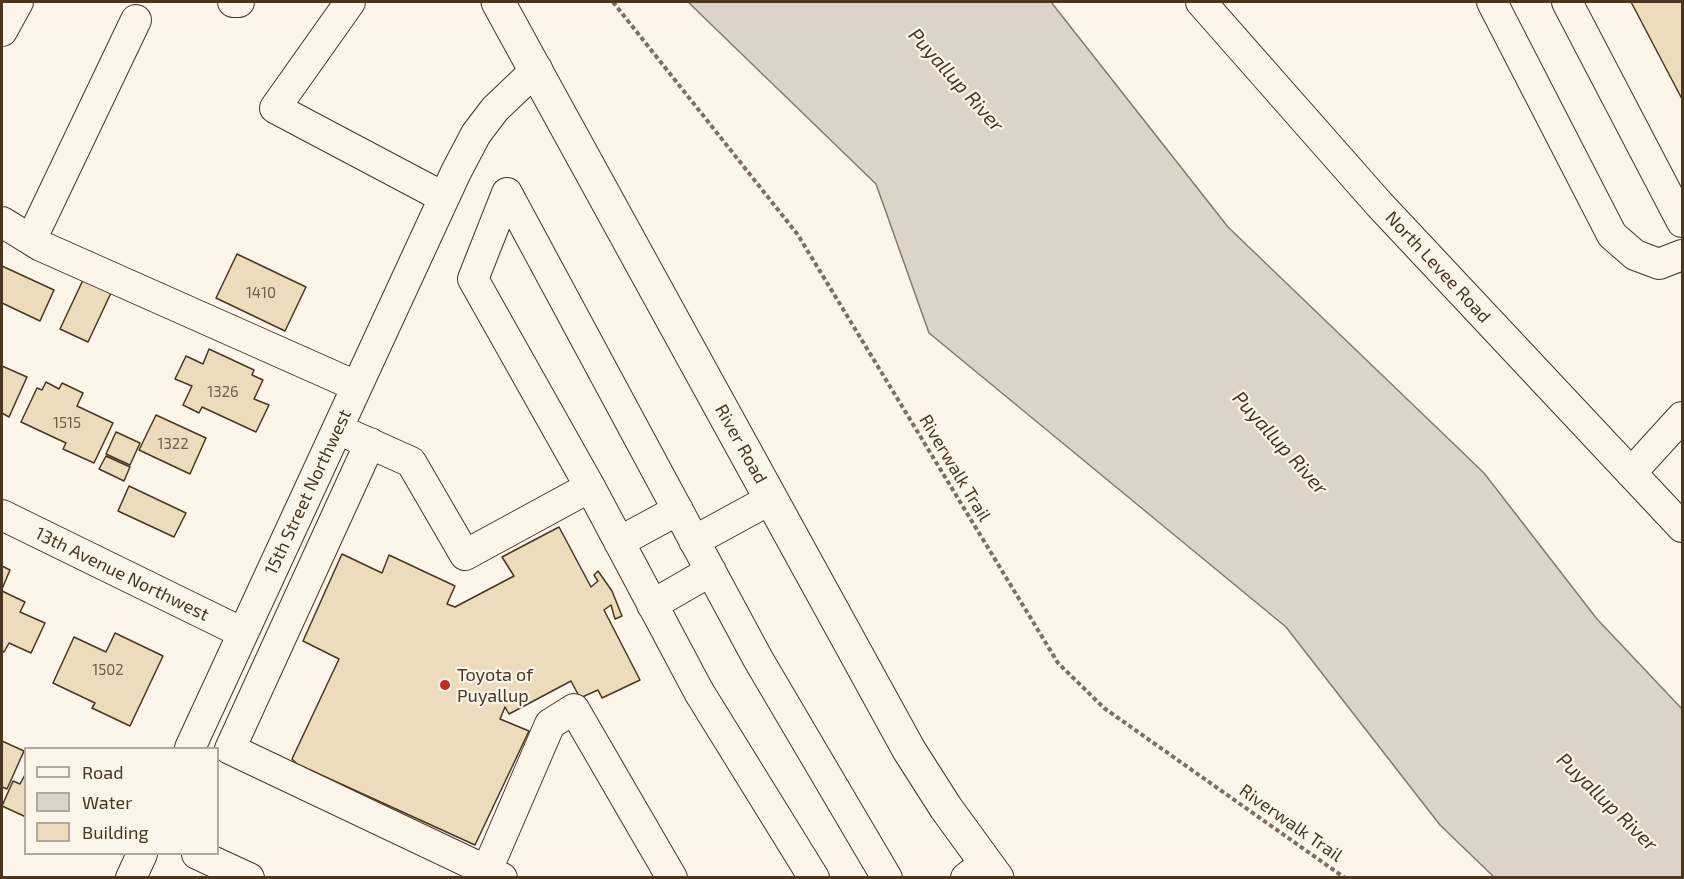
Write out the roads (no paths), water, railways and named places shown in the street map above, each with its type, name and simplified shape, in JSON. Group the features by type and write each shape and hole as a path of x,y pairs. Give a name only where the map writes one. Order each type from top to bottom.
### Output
{"main road":[{"name":"River Road","path":"498,2 537,69 909,750 983,872"}],"street":[{"path":"2,31 18,2"},
{"path":"233,2 239,2"},
{"path":"350,2 275,108 443,197"},
{"name":"North Levee Road","path":"1201,2 1379,204 1683,527"},
{"path":"1492,2 1612,235 1635,255 1659,264 1683,255"},
{"path":"1567,2 1683,222"},
{"path":"32,240 136,20"},
{"name":"15th Street Northwest","path":"190,747 443,197 476,134 511,92 537,69"},
{"path":"814,878 699,692 590,488 473,279 507,194 758,659 887,878"},
{"path":"2,222 32,240 356,386"},
{"path":"1631,472 1683,417"},
{"path":"337,428 411,462 465,555 590,488"},
{"path":"370,443 230,749 495,874 550,724 574,709 672,878"},
{"path":"694,541 771,499"},
{"path":"619,542 678,510"},
{"name":"13th Avenue Northwest","path":"2,515 243,633"},
{"path":"652,605 711,571"},
{"path":"131,878 142,855"},
{"path":"198,855 249,878"}],"water":[{"name":"Puyallup River","path":"688,2 1051,2 1228,227 1484,473 1597,619 1682,709 1682,877 1494,877 1440,825 1286,627 929,333 876,184"}],"place":[{"name":"Toyota of Puyallup","path":"445,685"}]}
